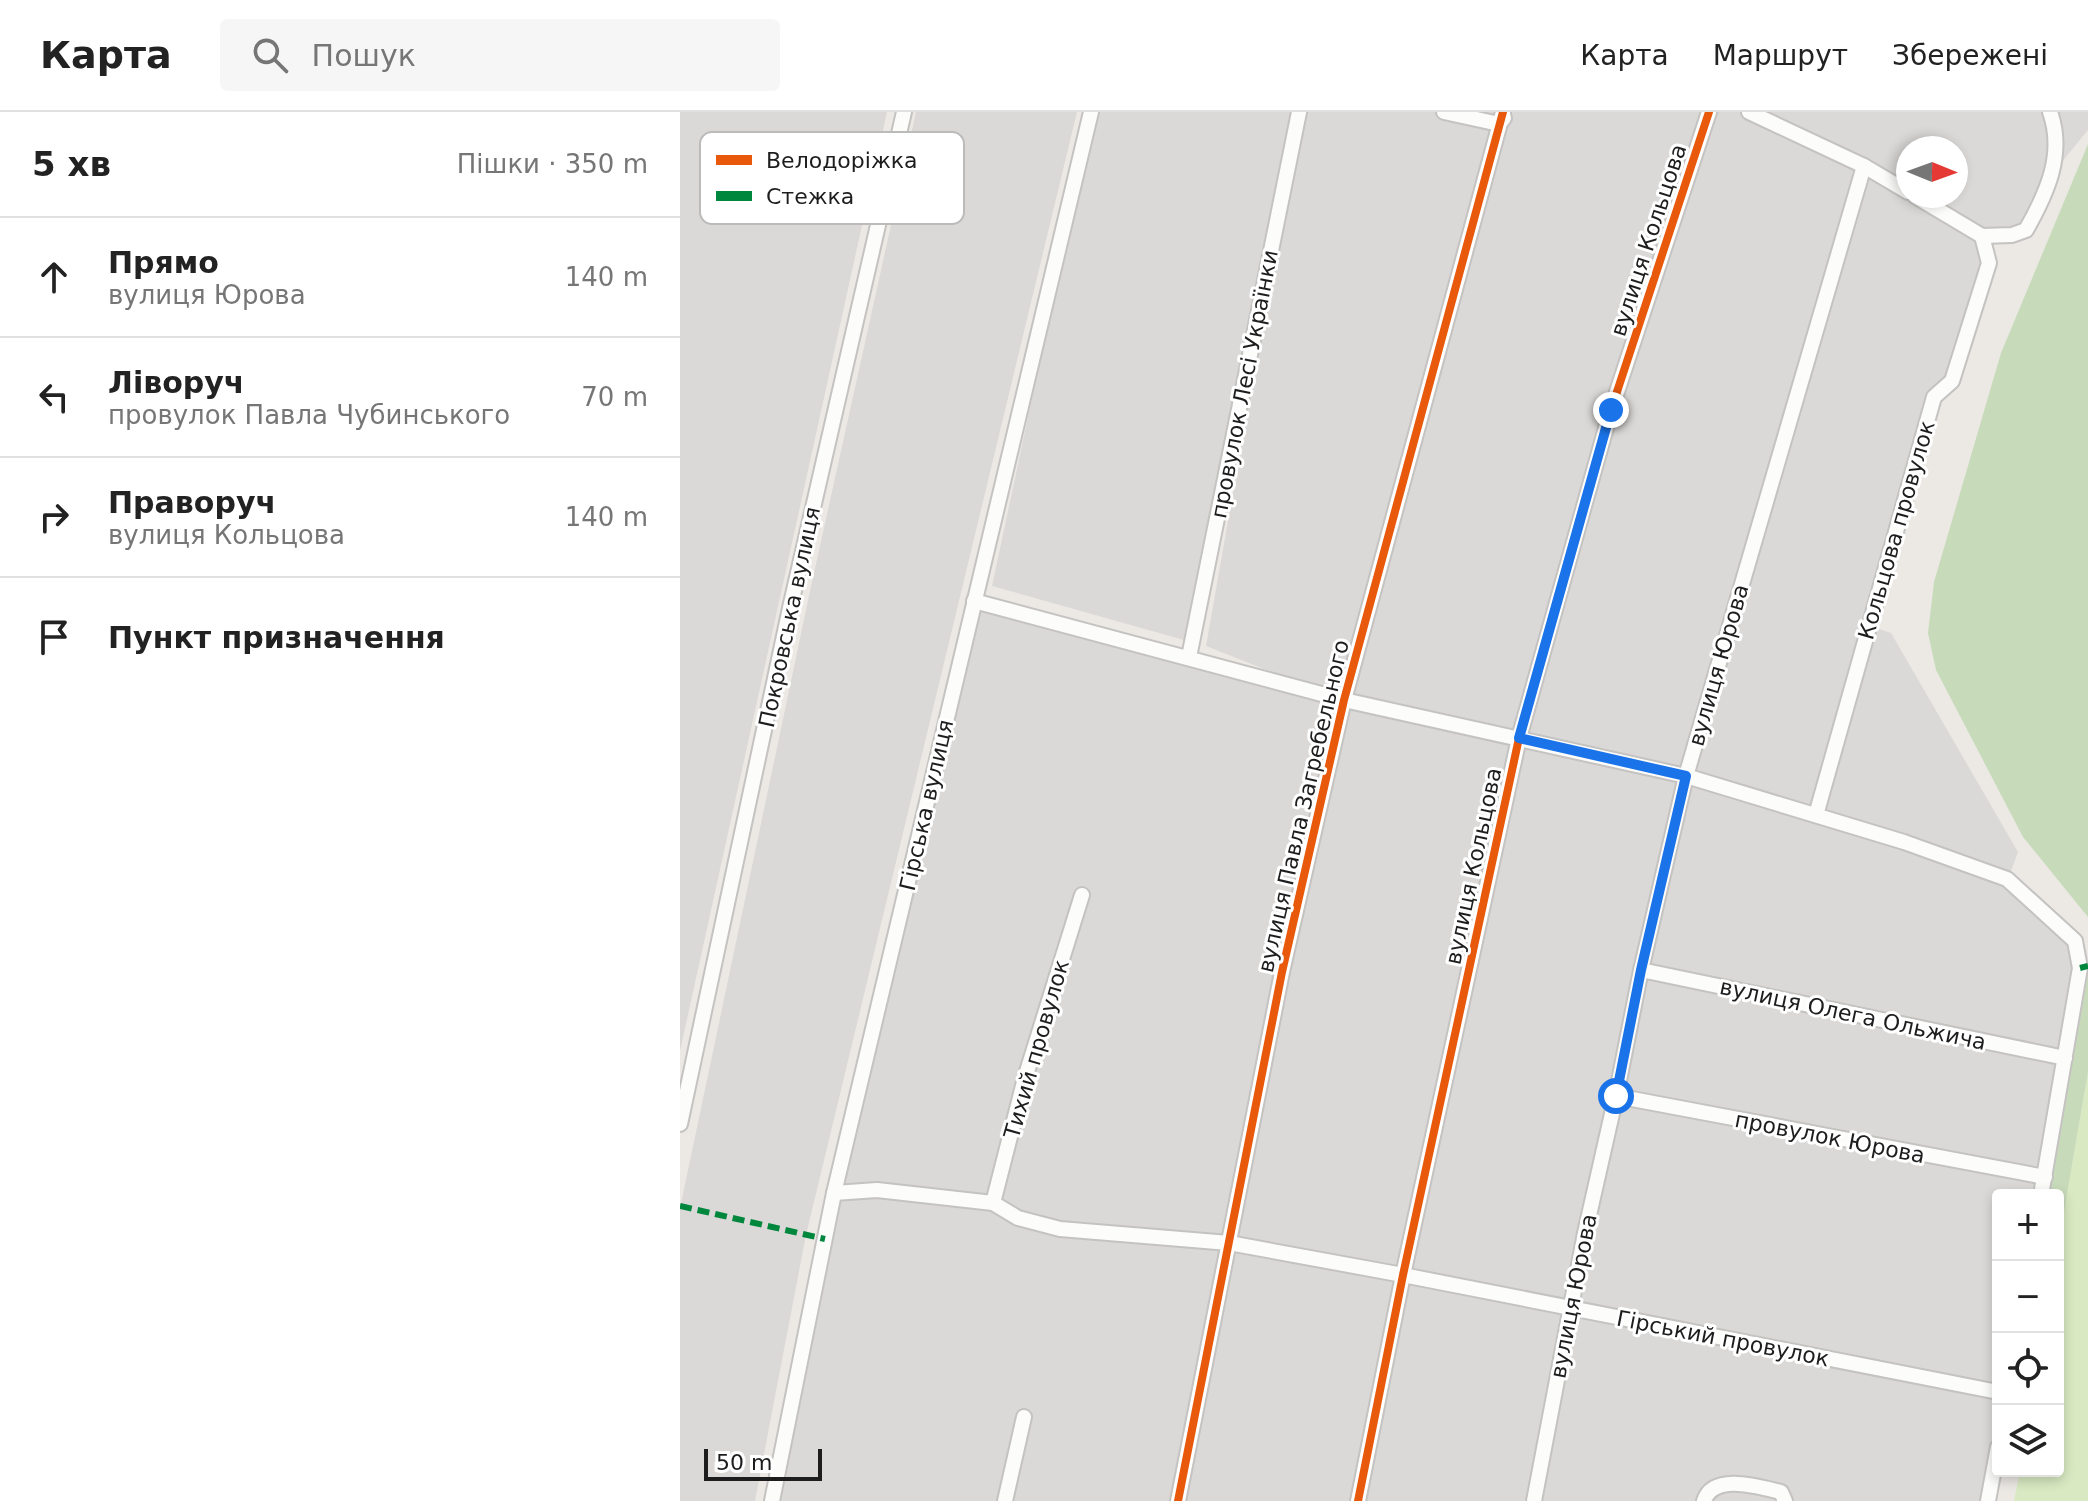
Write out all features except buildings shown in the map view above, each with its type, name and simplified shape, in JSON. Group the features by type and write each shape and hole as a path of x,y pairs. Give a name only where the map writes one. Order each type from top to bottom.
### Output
{"street":[{"name":"Покровська вулиця","path":"899,132 904,112"},
{"name":"Гірська вулиця","path":"772,1501 834,1193 1091,112"},
{"name":"провулок Лесі Українки","path":"1189,657 1299,112"},
{"path":"1444,112 1502,119"},
{"name":"вулиця Кольцова","path":"1358,1501 1403,1275 1519,738 1611,410 1709,112"},
{"path":"1749,112 1864,166 1896,185"},
{"path":"1935,208 1982,236 2012,235 2026,230 2053,173 2057,132 2050,112"},
{"name":"вулиця Павла Загребельного","path":"1178,1501 1282,972 1344,700 1502,119"},
{"name":"вулиця Юрова","path":"1534,1501 1570,1309 1641,970 1686,776 1864,166"},
{"name":"Покровська вулиця","path":"680,1124 794,593 878,224"},
{"name":"Кольцова провулок","path":"1816,815 1934,397 1952,381 1989,263 1982,236"},
{"path":"974,601 1344,700 1686,776 1904,842 2007,879 2075,941 2080,968 2042,1189"},
{"name":"Тихий провулок","path":"993,1203 1025,1078 1082,895"},
{"name":"вулиця Олега Ольжича","path":"1641,970 2065,1058"},
{"name":"провулок Юрова","path":"1616,1096 2045,1177"},
{"name":"Гірський провулок","path":"834,1193 877,1190 993,1203 1018,1218 1060,1229 1229,1243 1992,1391"},
{"path":"1005,1501 1024,1417"},
{"path":"1988,1501 1992,1477"},
{"path":"1704,1501 1715,1487 1733,1484 1781,1492 1785,1501"}],"shaded area":[{"path":"680,112 887,112 883,132 700,132 700,224 862,224 680,1051"},
{"path":"916,112 1077,112 806,1235 755,1501 680,1501 680,1208 891,224 964,224 964,132 912,132"},
{"path":"1093,112 1299,112 1184,640 992,586"},
{"path":"1300,112 2088,112 2088,130 2053,173 2026,230 1982,236 1989,263 1952,381 1934,397 1870,626 1891,633 2018,852 2008,879 2075,941 2080,968 2042,1189 1992,1189 1992,1477 1988,1501 772,1501 825,1239 974,601 1332,696 1206,646"}],"green space":[{"path":"2088,144 2088,917 2023,837 1936,670 1928,633 1934,582 2001,353"},
{"path":"2088,974 2088,1072 2064,1212 2064,1189 2049,1189"},
{"path":"2088,1072 2088,1501 2014,1501 2019,1477 2064,1477 2064,1212"}],"marked path":[{"path":"2080,968 2088,966"},
{"path":"680,1206 825,1239"}],"cycle path":[{"path":"1178,1501 1282,972 1344,700 1503,112"},
{"path":"1358,1501 1403,1275 1519,738 1611,410 1709,112"}],"route":[{"path":"1611,410 1519,738 1686,776 1641,970 1616,1096"}]}
